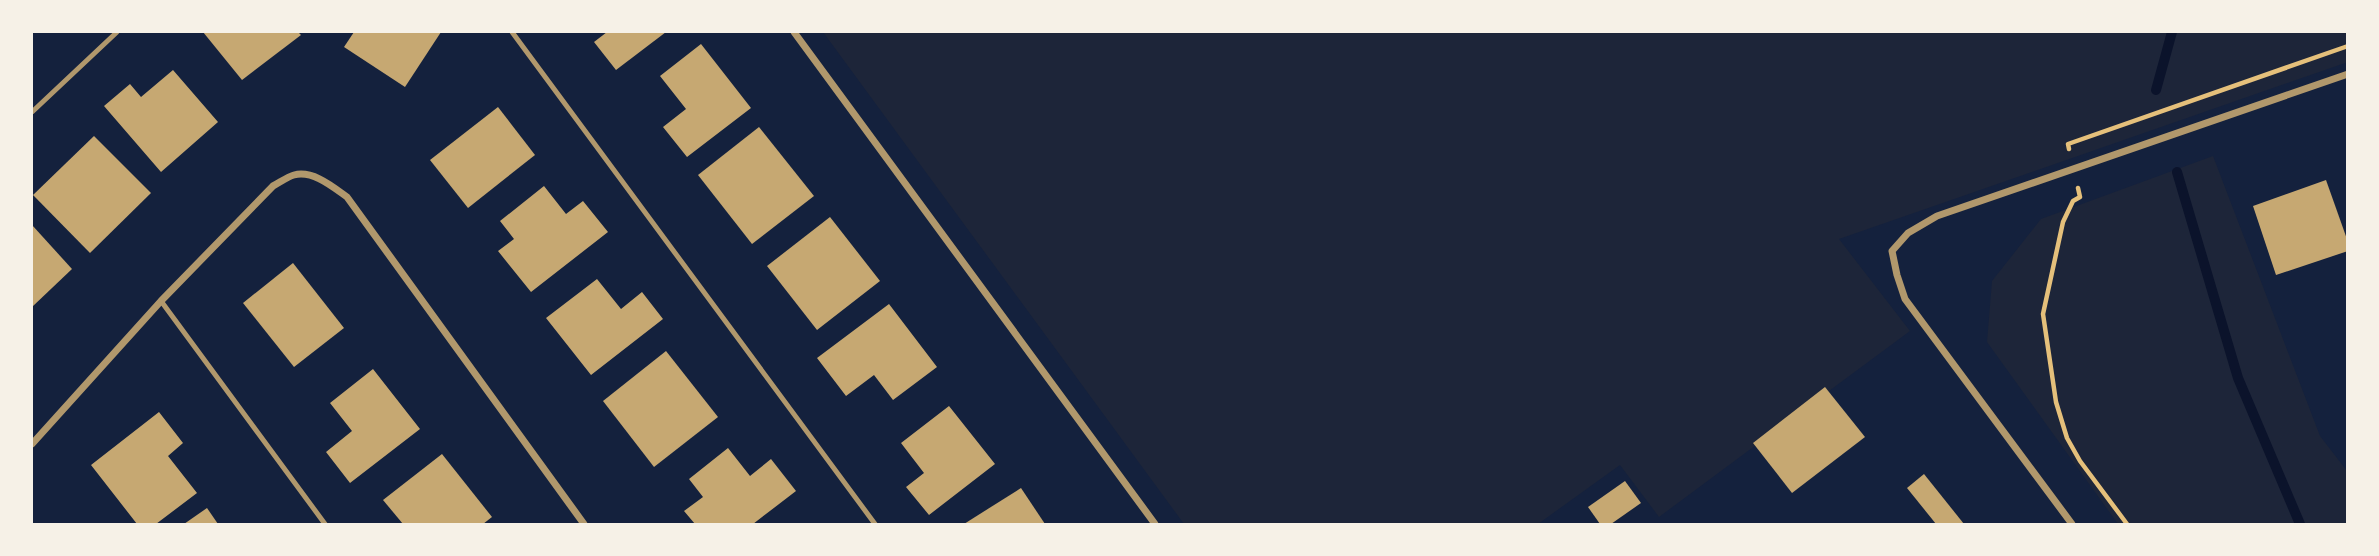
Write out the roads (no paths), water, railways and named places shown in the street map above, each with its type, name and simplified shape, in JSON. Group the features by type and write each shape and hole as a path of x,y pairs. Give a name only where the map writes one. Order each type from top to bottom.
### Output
{"street":[{"path":"793,32 1156,524"},
{"path":"2072,524 1905,299 1892,251 1908,233 1937,216 2347,74"},
{"path":"32,444 161,301 273,186 294,175 311,176 329,184 347,197 584,524"}],"lane":[{"path":"32,112 117,32"},
{"path":"512,32 875,524"},
{"path":"161,301 325,524"}],"waterway":[{"path":"2156,90 2172,32"},
{"path":"2177,172 2238,378 2300,524"}]}
